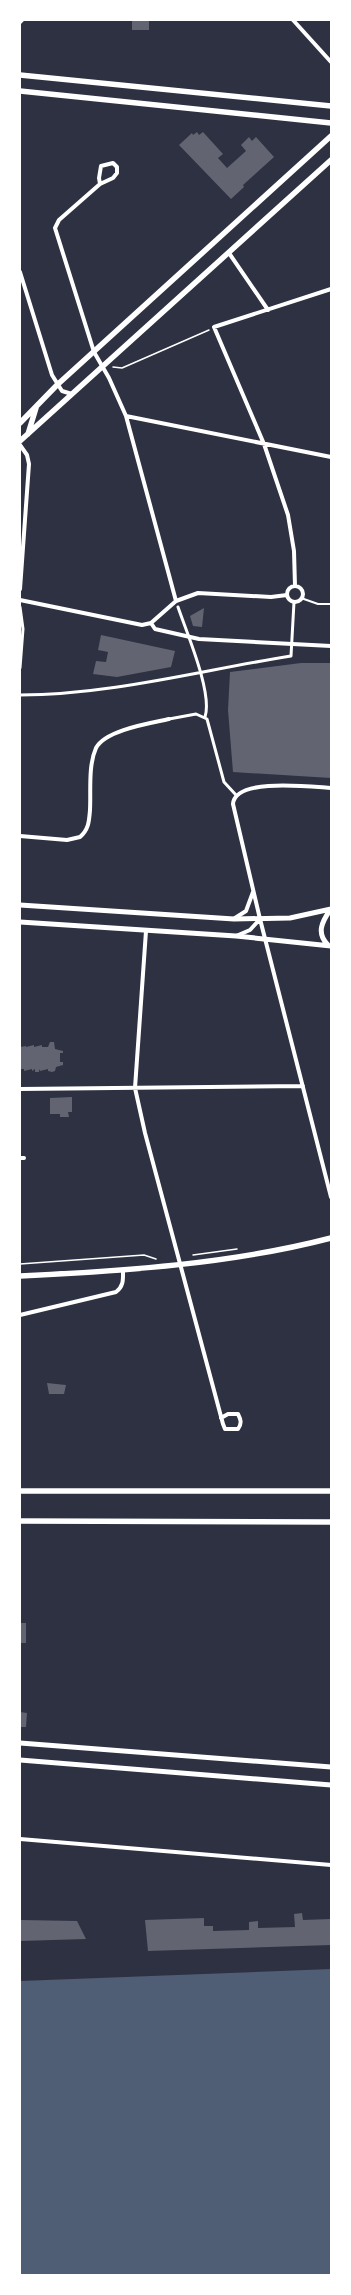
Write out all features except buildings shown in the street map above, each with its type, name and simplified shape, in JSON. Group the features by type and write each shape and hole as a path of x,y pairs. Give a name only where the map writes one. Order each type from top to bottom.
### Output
{"main road":[{"path":"20,75 331,106"},
{"path":"20,91 331,123"},
{"path":"20,423 57,385 331,136"},
{"path":"20,441 331,160"},
{"path":"28,435 37,406"},
{"path":"20,1276 123,1270 180,1264 264,1252 331,1238"},
{"path":"20,1491 331,1491"},
{"path":"20,1521 331,1522"}],"street":[{"path":"293,20 331,62"},
{"path":"100,184 99,178 101,166 113,163 117,173 113,178 100,184 59,220 55,228 94,352 126,416 176,601"},
{"path":"229,253 268,310"},
{"path":"20,272 57,385 66,394 72,394"},
{"path":"295,586 294,551 288,515 264,444 214,327 331,289"},
{"path":"126,416 331,457"},
{"path":"20,445 27,455 29,464 20,589"},
{"path":"287,595 290,588 295,586"},
{"path":"294,602 301,598 302,590 295,586"},
{"path":"20,600 136,625 151,623 176,601 198,593 271,597 287,595"},
{"path":"287,595 290,600 294,602"},
{"path":"20,695 73,692 175,677 291,656 294,602"},
{"path":"20,606 23,642 20,668"},
{"path":"178,606 188,636 194,646 206,710 205,717 210,726 224,782 236,795"},
{"path":"151,623 155,629 188,636 231,642 331,646"},
{"path":"20,836 67,840 80,837 89,824 93,760 97,746 111,736 130,728 169,719 194,714 205,717"},
{"path":"236,795 271,785 331,788"},
{"path":"236,795 234,809 253,892 331,1197"},
{"path":"234,919 246,911 253,892"},
{"path":"20,905 234,919 290,918 331,910"},
{"path":"330,945 322,937 321,928 331,910"},
{"path":"236,936 250,930 260,919"},
{"path":"20,922 236,936 330,945"},
{"path":"146,931 136,1088 178,1257 221,1418 226,1429 238,1429 241,1424 241,1419 238,1414 228,1414 221,1418"},
{"path":"20,1089 303,1086"},
{"path":"20,1315 116,1292 120,1289 123,1282 123,1270"},
{"path":"20,1743 331,1767"},
{"path":"20,1760 331,1785"},
{"path":"20,1839 331,1865"}],"lane":[{"path":"301,598 318,604 331,604"}],"path":[{"path":"122,368 214,327"},
{"path":"178,1257 241,1248"},
{"path":"21,1263 144,1255 158,1259"}],"water":[{"path":"331,1969 331,2275 20,2275 20,1981"}]}
